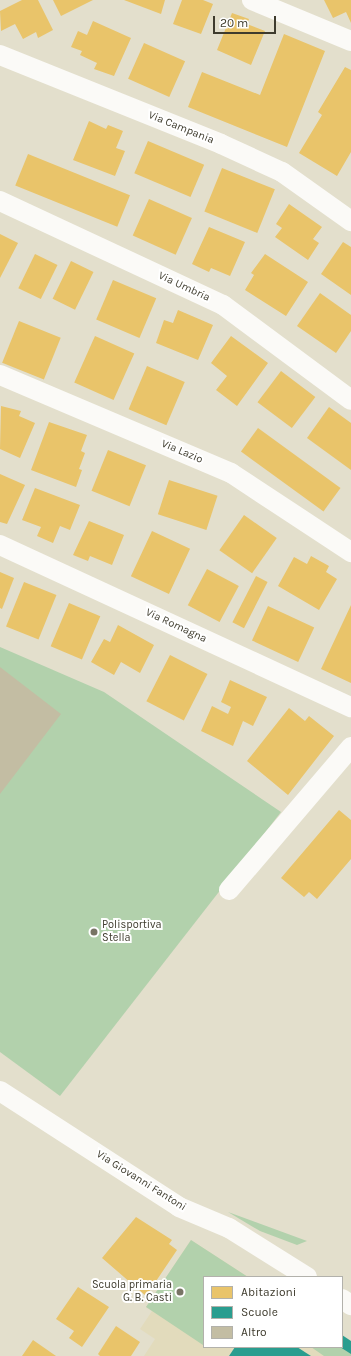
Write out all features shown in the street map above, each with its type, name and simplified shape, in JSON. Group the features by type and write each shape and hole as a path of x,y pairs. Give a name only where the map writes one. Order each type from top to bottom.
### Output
{"street":[{"path":"252,0 351,41"},
{"name":"Via Campania","path":"0,55 221,144 282,172 351,221"},
{"name":"Via Umbria","path":"0,201 223,305 351,400"},
{"name":"Via Lazio","path":"0,375 231,473 351,552"},
{"name":"Via Romagna","path":"0,545 351,707"},
{"path":"229,890 351,747"},
{"name":"Via Giovanni Fantoni","path":"0,1091 179,1207 229,1228 305,1276"}],"shaded area":[{"name":"Scuola primaria G. B. Casti","path":"191,1240 246,1276 203,1276 203,1348 343,1348 351,1356 144,1356 155,1339 140,1329 152,1311 146,1307"}],"green space":[{"name":"Polisportiva Stella","path":"0,647 104,692 281,812 60,1096 0,1052"},
{"path":"228,1212 307,1241 297,1245 260,1231"},
{"path":"191,1240 246,1276 203,1276 203,1345 146,1307"},
{"path":"351,1344 351,1356 324,1356 312,1348 343,1348"}],"building: Abitazioni":[{"path":"22,0 38,0 53,30 38,38 36,32 23,39 15,24 1,31 0,11"},
{"path":"53,0 93,0 61,16"},
{"path":"124,0 165,0 161,14"},
{"path":"182,0 203,0 213,4 201,34 173,24"},
{"path":"324,0 351,0 351,23 346,12 333,18"},
{"path":"232,13 249,19 247,24 265,31 251,65 217,50"},
{"path":"93,21 131,38 114,76 94,69 97,63 80,55 82,51 71,47 78,31 87,35"},
{"path":"284,34 325,51 287,147 188,107 202,72 260,95"},
{"path":"144,43 185,61 169,97 128,79"},
{"path":"345,67 351,70 351,152 337,176 299,153 322,115 318,112"},
{"path":"89,121 106,129 108,125 123,131 116,148 125,151 115,176 73,160"},
{"path":"148,141 204,165 190,197 134,173"},
{"path":"28,154 130,195 117,227 15,186"},
{"path":"222,168 275,189 257,233 204,212"},
{"path":"149,199 192,218 176,255 133,236"},
{"path":"289,204 322,227 313,239 319,243 308,260 275,237 282,228 276,224"},
{"path":"209,227 245,242 230,276 211,268 209,272 192,264"},
{"path":"0,234 18,243 0,278"},
{"path":"343,242 351,247 351,295 321,274"},
{"path":"35,254 57,265 41,299 18,288"},
{"path":"265,254 308,282 286,316 245,290 254,275 251,273"},
{"path":"71,261 93,272 75,310 53,299"},
{"path":"113,280 156,298 139,338 96,320"},
{"path":"320,293 351,315 351,331 336,353 297,326"},
{"path":"178,310 213,325 198,360 156,343 164,320 173,323"},
{"path":"19,321 61,338 44,380 2,363"},
{"path":"95,336 134,353 114,400 74,383"},
{"path":"231,336 268,363 237,406 216,390 227,376 211,363"},
{"path":"147,366 185,382 166,425 129,409"},
{"path":"281,371 315,397 292,428 258,402"},
{"path":"1,406 21,411 19,416 35,423 20,458 0,449"},
{"path":"329,407 351,423 351,470 307,438"},
{"path":"49,422 87,435 81,451 85,453 79,469 82,470 76,487 31,470"},
{"path":"258,428 341,488 323,511 241,451"},
{"path":"108,450 146,465 130,506 92,491"},
{"path":"0,474 25,485 7,524 0,522"},
{"path":"169,480 218,496 206,530 158,514"},
{"path":"35,488 80,505 70,530 60,526 53,543 37,536 41,527 22,520"},
{"path":"244,515 277,538 252,573 219,550"},
{"path":"89,521 124,535 112,565 90,556 88,561 73,555"},
{"path":"152,531 190,549 169,594 131,576"},
{"path":"311,556 329,566 326,572 337,579 319,610 278,586 294,557 307,564"},
{"path":"207,569 239,586 220,622 188,605"},
{"path":"0,572 14,578 2,609 0,608"},
{"path":"256,576 268,582 244,628 232,622"},
{"path":"24,582 56,595 38,640 6,627"},
{"path":"69,603 100,616 82,660 51,646"},
{"path":"351,605 351,683 321,669"},
{"path":"268,606 314,628 298,662 252,640"},
{"path":"118,625 154,645 140,673 121,662 114,675 91,662 104,639 110,642"},
{"path":"170,655 207,674 184,720 146,701"},
{"path":"230,680 267,697 253,726 243,721 233,746 201,731 212,706 228,714 231,707 221,702"},
{"path":"289,708 305,721 309,716 334,736 288,795 247,761"},
{"path":"339,810 351,820 351,859 317,899 309,892 304,897 281,878"},
{"path":"136,1217 172,1240 169,1244 177,1250 146,1296 102,1258"},
{"path":"78,1287 109,1307 82,1347 69,1338 74,1331 56,1319"},
{"path":"116,1326 140,1342 131,1356 100,1356 98,1354"},
{"path":"33,1340 56,1356 22,1356"}],"building: Scuole":[{"path":"343,1336 351,1341 351,1354 342,1348 343,1348"},
{"path":"234,1348 299,1348 311,1356 229,1356"}],"building: Altro":[{"path":"0,667 61,714 0,794"}],"place":[{"name":"Polisportiva Stella","path":"94,932"},
{"name":"Scuola primaria G. B. Casti","path":"180,1292"}]}
